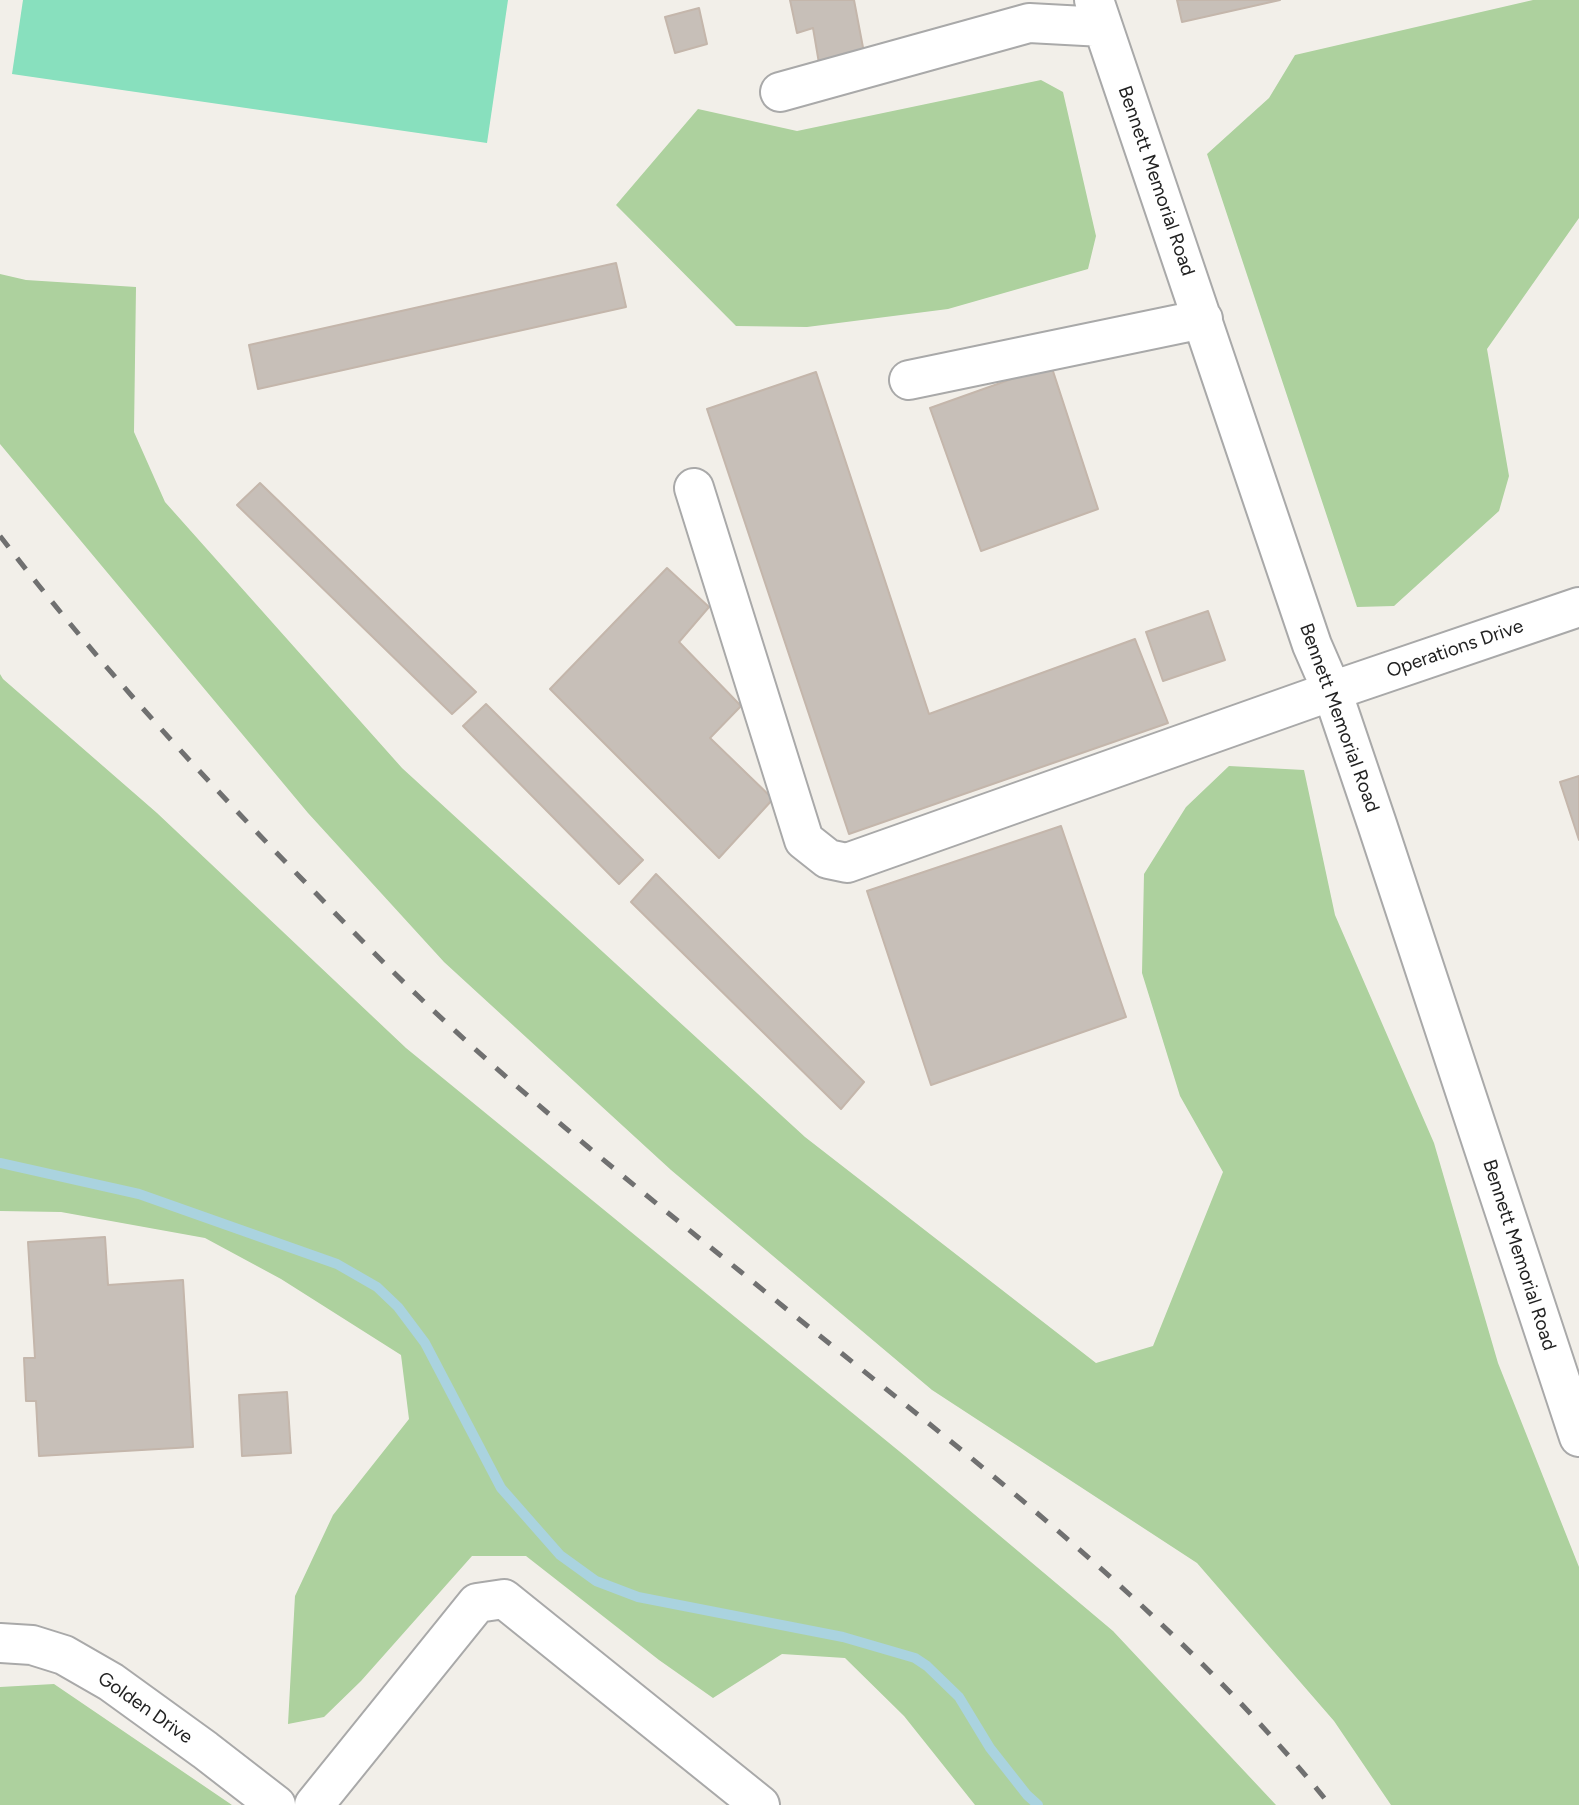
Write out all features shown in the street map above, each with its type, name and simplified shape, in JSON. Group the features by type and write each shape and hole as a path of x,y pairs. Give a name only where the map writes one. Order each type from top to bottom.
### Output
{"street":[{"path":"780,92 1029,23 1098,13"},
{"name":"Bennett Memorial Road","path":"1098,13 1312,645 1332,691 1579,1437"},
{"path":"909,380 1203,319"},
{"name":"Operations Drive","path":"694,488 804,840 828,859 847,863 1332,691 1579,607"},
{"path":"314,1805 477,1603 504,1599 760,1805"},
{"name":"Golden Drive","path":"0,1643 32,1645 64,1655 111,1682 205,1749 276,1805"}],"green space":[{"path":"23,0 508,0 487,143 12,74"},
{"path":"1533,0 1579,0 1579,218 1487,349 1509,476 1499,511 1394,606 1357,607 1207,154 1269,98 1295,55"},
{"path":"1041,80 1063,92 1096,236 1088,269 948,309 807,327 736,326 616,205 698,109 797,131"},
{"path":"0,274 26,280 136,287 134,432 165,502 402,768 805,1137 1096,1363 1153,1346 1223,1172 1180,1096 1142,973 1144,874 1186,807 1229,766 1304,770 1335,915 1434,1143 1498,1363 1579,1567 1579,1805 1391,1805 1334,1721 1197,1563 932,1390 671,1170 444,962 308,813 0,444"},
{"path":"0,674 157,813 406,1048 905,1456 1113,1631 1276,1805 975,1805 904,1716 845,1658 782,1654 713,1698 659,1660 526,1556 472,1556 361,1681 324,1717 288,1724 295,1596 333,1515 409,1419 401,1355 281,1279 205,1238 61,1212 0,1211"},
{"path":"54,1684 232,1805 0,1805 0,1687"}],"building":[{"path":"790,0 854,0 865,58 820,69 813,28 797,33"},
{"path":"1177,0 1280,0 1182,22"},
{"path":"699,8 707,44 675,53 665,17"},
{"path":"616,263 626,307 258,389 249,345"},
{"path":"1051,365 1098,509 981,551 930,408"},
{"path":"816,372 929,714 1135,639 1168,723 849,834 707,409"},
{"path":"260,483 476,692 452,714 237,505"},
{"path":"667,568 709,607 679,642 741,706 710,738 773,799 719,858 550,689"},
{"path":"1208,611 1225,660 1163,681 1146,632"},
{"path":"486,704 643,860 619,884 463,726"},
{"path":"1579,776 1579,840 1560,782"},
{"path":"1061,826 1126,1017 931,1085 867,891"},
{"path":"656,874 864,1082 841,1109 631,902"},
{"path":"105,1237 108,1285 183,1280 193,1447 39,1456 36,1401 26,1401 24,1358 35,1358 28,1242"},
{"path":"287,1392 291,1453 242,1456 239,1395"}],"waterway":[{"path":"0,1163 139,1194 337,1264 377,1287 398,1307 425,1343 501,1488 560,1555 596,1581 638,1597 843,1637 915,1658 959,1697 990,1748 1038,1805"}],"railway":[{"path":"0,536 107,668 221,795 417,995 576,1137 973,1460 1124,1589 1265,1729 1330,1805"}]}
